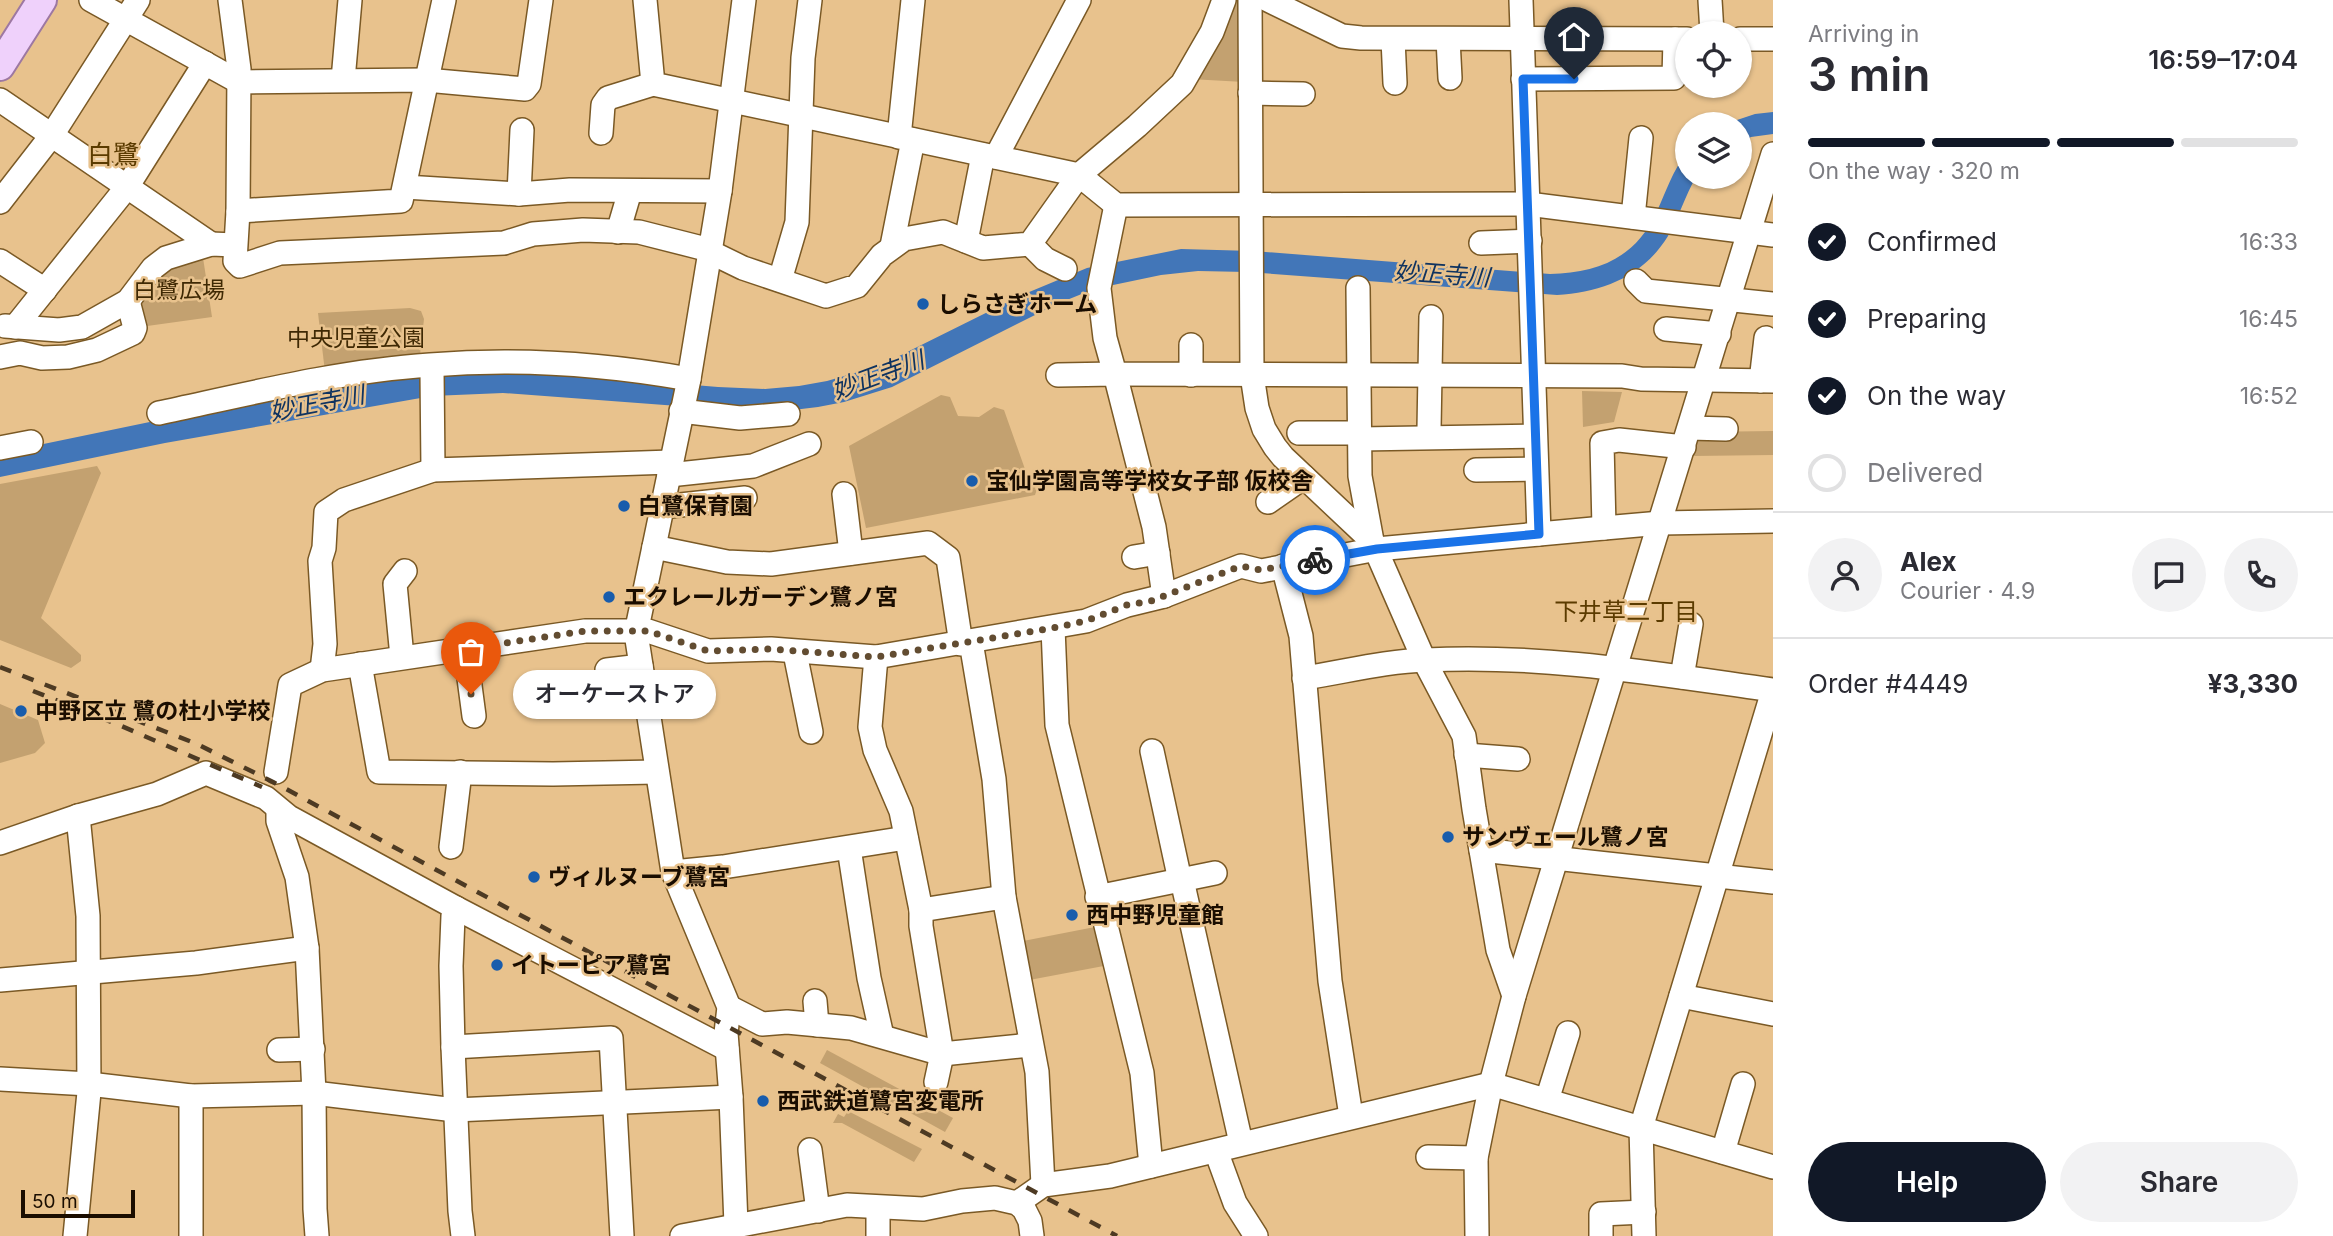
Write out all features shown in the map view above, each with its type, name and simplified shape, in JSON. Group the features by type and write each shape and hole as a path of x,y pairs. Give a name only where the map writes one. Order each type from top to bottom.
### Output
{"main road":[{"path":"0,65 42,0"}],"street":[{"path":"91,0 132,10 205,63 239,82 426,80 525,89 529,84 541,0"},
{"path":"230,0 239,82 235,261 240,265 280,253 504,243 533,234 583,230 639,232 702,248 743,268 826,296 857,286 882,255 904,239 943,232 984,248 1031,244"},
{"path":"343,80 350,0"},
{"path":"238,211 401,201 444,0"},
{"path":"645,0 653,84"},
{"path":"744,0 710,253 688,381 636,633 673,872 729,1007 726,1024 731,1097 748,1228"},
{"path":"780,280 797,222 803,58 810,0"},
{"path":"892,246 906,138 913,0"},
{"path":"966,242 989,156 1079,0"},
{"path":"1031,244 1079,175 1182,84 1212,32 1224,0"},
{"path":"1250,0 1252,375 1256,408 1264,429 1283,457 1374,545"},
{"path":"1268,0 1342,36 1675,39"},
{"path":"1521,0 1539,534"},
{"path":"1710,0 1711,21"},
{"path":"0,202 52,135 132,10"},
{"path":"1393,38 1395,83"},
{"path":"1448,39 1450,78"},
{"path":"1752,39 1773,39"},
{"path":"7,326 45,290 127,187 205,63"},
{"path":"1523,79 1674,78 1675,72"},
{"path":"602,133 603,105 608,98 653,84 1079,175 1116,205 1528,204 1773,235"},
{"path":"1250,93 1303,94"},
{"path":"0,100 211,244"},
{"path":"519,194 522,130"},
{"path":"1641,138 1653,220"},
{"path":"1477,1236 1476,1158 1491,1084 1514,996 1773,154"},
{"path":"405,187 519,194 570,190 720,191"},
{"path":"618,232 630,191"},
{"path":"1116,205 1099,288 1105,338 1154,527 1164,596"},
{"path":"1481,243 1530,242"},
{"path":"7,326 58,330 82,327 128,301 153,268 166,258 211,244 235,245"},
{"path":"1031,244 1045,259 1065,269"},
{"path":"0,261 45,290"},
{"path":"1636,281 1646,291 1773,304"},
{"path":"1358,288 1360,476 1374,545 1424,660 1464,736 1498,950 1514,996"},
{"path":"0,357 20,353 42,358 68,357 97,350 133,333 135,328 128,301"},
{"path":"1429,429 1432,317"},
{"path":"1666,329 1719,334"},
{"path":"1058,375 1622,376 1767,381 1766,338"},
{"path":"1191,345 1191,375"},
{"path":"159,413 348,374 431,365 539,363 658,373 688,381"},
{"path":"432,371 433,470"},
{"path":"682,409 740,418 788,414"},
{"path":"1604,528 1602,443 1687,438 1726,429"},
{"path":"1299,433 1360,436 1535,436"},
{"path":"0,448 31,442"},
{"path":"322,670 325,644 320,561 324,548 326,512 344,500 433,470 753,466 809,444"},
{"path":"1476,470 1536,468"},
{"path":"1268,502 1304,477"},
{"path":"844,494 851,553"},
{"path":"662,507 745,498"},
{"path":"276,772 290,685 322,670 585,631 648,631 708,651 771,649 795,653 876,657 1086,621 1115,609 1164,596 1241,566 1261,570 1374,545 1661,523 1773,521"},
{"path":"654,547 727,562 771,564 928,543 948,558 994,779 1004,897 1037,1072 1043,1185"},
{"path":"1133,557 1158,553"},
{"path":"1283,566 1300,636 1330,981 1351,1116"},
{"path":"402,657 395,584 405,571"},
{"path":"1682,677 1691,624"},
{"path":"1053,628 1057,725 1142,1073 1152,1166"},
{"path":"465,649 474,716"},
{"path":"795,653 811,732"},
{"path":"876,657 881,691 870,727 875,750 901,811 921,910 921,926 942,1055 936,1082"},
{"path":"1304,678 1424,660 1488,660 1614,667 1773,691 1762,763 1717,876 1641,1128 1644,1236"},
{"path":"360,664 379,772 656,772"},
{"path":"607,670 641,666"},
{"path":"1152,751 1241,1143"},
{"path":"1466,755 1518,759"},
{"path":"451,847 460,772"},
{"path":"0,843 78,816 157,794 206,773 266,798 278,810 456,908 727,1049"},
{"path":"278,810 278,821 297,877 307,948 313,1049 317,1236"},
{"path":"75,1236 89,1084 88,916 78,816"},
{"path":"673,872 723,867 906,838"},
{"path":"849,848 869,978 882,1036"},
{"path":"1482,850 1773,881"},
{"path":"1097,897 1215,873"},
{"path":"921,910 1004,897"},
{"path":"456,908 453,916 451,967 455,1110 463,1236"},
{"path":"0,980 196,963 307,948"},
{"path":"1681,996 1773,1014"},
{"path":"815,1001 817,1025"},
{"path":"729,1007 762,1024 787,1022 851,1028 942,1055 1030,1045"},
{"path":"1547,1100 1568,1032"},
{"path":"453,1046 611,1038 622,1236"},
{"path":"279,1050 313,1049"},
{"path":"0,1079 89,1084 191,1096 314,1093 455,1110 575,1115 615,1102 731,1097"},
{"path":"1017,1203 1043,1185 1110,1176 1491,1084 1773,1167"},
{"path":"1723,1152 1743,1084"},
{"path":"191,1096 191,1236"},
{"path":"810,1150 818,1211"},
{"path":"1216,1151 1248,1234"},
{"path":"1428,1157 1476,1158"},
{"path":"682,1236 748,1228 847,1205 923,1209 995,1198 1017,1203 1024,1209 1032,1236"},
{"path":"878,1208 878,1236"},
{"path":"1601,1236 1601,1214 1644,1212"}],"green space":[{"path":"1229,0 1243,1 1244,82 1190,79"},
{"name":"白鷺広場","path":"202,251 212,317 140,327 136,296 152,277"},
{"name":"中央児童公園","path":"410,308 421,311 424,319 420,355 325,372 318,313"},
{"path":"1582,391 1622,392 1614,422 1583,427"},
{"path":"941,395 950,397 958,416 979,417 994,407 1004,410 1026,472 1038,486 1035,495 866,528 849,446"},
{"path":"1773,431 1773,455 1693,456 1700,432"},
{"path":"97,466 101,473 41,618 81,655 81,661 71,668 0,640 0,484"},
{"path":"0,704 38,720 45,743 35,753 0,763"},
{"path":"1100,926 1109,965 1024,981 1018,942"},
{"path":"827,1050 953,1118 945,1132 820,1063"},
{"path":"848,1111 922,1149 914,1162 842,1123 833,1123 838,1114 844,1117"}],"water":[{"path":"1773,112 1773,134 1752,137 1752,115"},
{"name":"妙正寺川","path":"1674,174 1675,189 1690,189 1668,236 1658,250 1634,272 1620,280 1574,293 1557,295 1247,272 1198,271 1161,275 1094,289 1057,304 892,387 818,407 793,410 678,406 503,393 432,396 165,443 0,477 0,453 347,381 514,370 765,389 827,381 879,366 1022,295 1087,268 1181,249 1253,251 1550,274 1568,273 1614,260 1638,241 1657,211"}],"railway":[{"path":"0,667 197,744 273,782 1117,1236"},
{"path":"33,691 262,787"}],"way so far":[{"path":"471,694 465,649 585,631 648,631 708,651 771,649 795,653 876,657 1086,621 1127,605 1151,601 1241,566 1261,570 1315,560"}],"place":[{"name":"しらさぎホーム","path":"923,304"},
{"name":"宝仙学園高等学校女子部 仮校舎","path":"972,481"},
{"name":"白鷺保育園","path":"624,506"},
{"name":"エクレールガーデン鷺ノ宮","path":"609,597"},
{"name":"オーケーストア","path":"471,694"},
{"name":"中野区立 鷺の杜小学校","path":"21,711"},
{"name":"サンヴェール鷺ノ宮","path":"1448,837"},
{"name":"ヴィルヌーブ鷺宮","path":"534,877"},
{"name":"西中野児童館","path":"1072,915"},
{"name":"イトーピア鷺宮","path":"497,965"},
{"name":"西武鉄道鷺宮変電所","path":"763,1101"}],"district":[{"name":"白鷺","path":"113,154"},
{"name":"下井草二丁目","path":"1626,611"}],"route":[{"path":"1315,560 1377,549 1539,534 1523,79 1574,79"}]}
